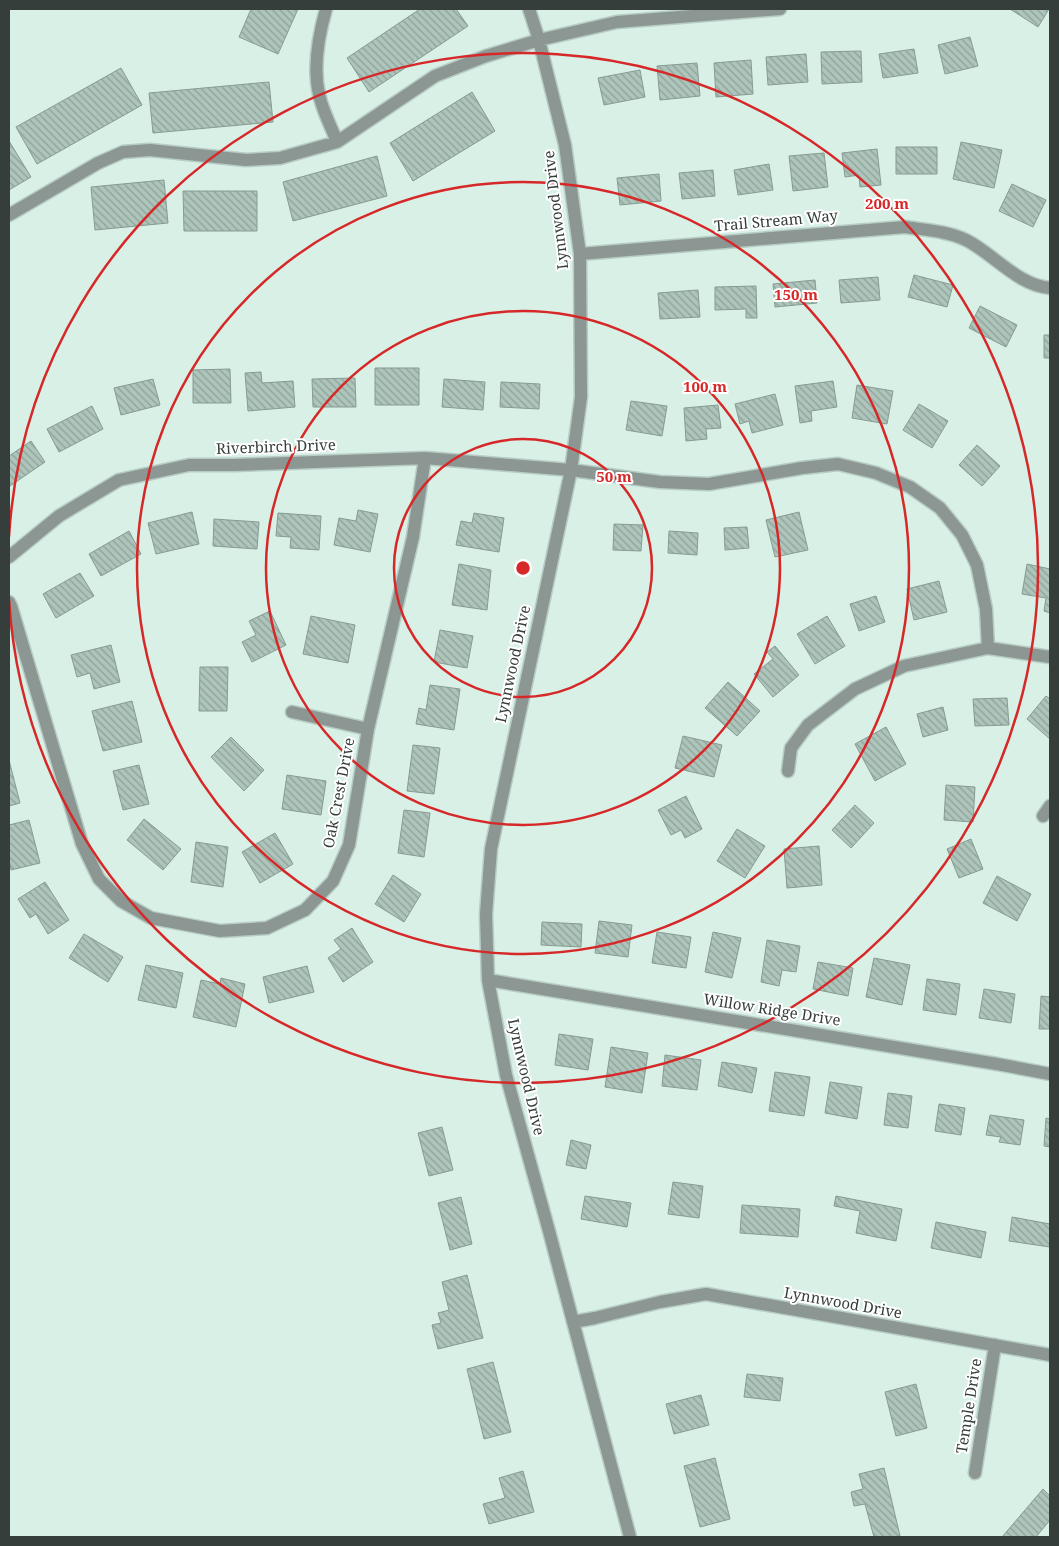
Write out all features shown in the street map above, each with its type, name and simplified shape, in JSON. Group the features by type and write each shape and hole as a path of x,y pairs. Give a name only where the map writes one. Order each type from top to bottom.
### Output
{"street":[{"path":"326,9 319,35 317,61 319,94 337,142"},
{"name":"Lynnwood Drive","path":"529,9 539,40 565,145 580,254 581,397 571,470 491,849 486,914 488,980 506,1075 630,1537"},
{"path":"9,215 98,163 123,152 150,150 246,160 280,158 337,142 435,76 486,56 539,40 617,22 780,9"},
{"name":"Trail Stream Way","path":"580,254 905,227 943,232 966,240 1009,271 1040,287 1050,288"},
{"name":"Riverbirch Drive","path":"9,558 59,516 119,480 189,465 244,465 425,458 571,470 660,482 709,484 802,468 838,464 876,473 910,487 940,508 962,534 978,565 986,609 988,648"},
{"name":"Oak Crest Drive","path":"9,602 82,844 99,879 121,901 151,918 220,931 267,928 305,910 333,881 349,845 368,729 412,537 425,458"},
{"path":"788,771 791,748 808,725 855,690 904,666 988,648 1050,657"},
{"path":"292,712 368,729"},
{"name":"Willow Ridge Drive","path":"488,980 1050,1074"},
{"name":"Lynnwood Drive","path":"573,1322 660,1302 706,1294 1050,1356"},
{"name":"Temple Drive","path":"975,1473 995,1345"}],"building":[{"path":"251,9 298,9 278,54 239,37"},
{"path":"420,9 456,9 468,26 369,92 347,58"},
{"path":"1010,9 1049,9 1038,27"},
{"path":"970,37 978,66 945,74 938,45"},
{"path":"914,49 918,73 883,78 879,54"},
{"path":"861,51 862,82 822,84 821,52"},
{"path":"806,54 808,82 768,85 766,57"},
{"path":"751,60 753,94 716,97 714,63"},
{"path":"697,63 700,96 660,100 657,66"},
{"path":"121,68 142,105 37,164 16,127"},
{"path":"640,70 645,97 604,105 598,78"},
{"path":"269,82 273,122 153,133 149,93"},
{"path":"472,92 495,131 413,181 390,143"},
{"path":"9,141 31,177 9,190"},
{"path":"961,142 1002,150 994,188 953,179"},
{"path":"896,147 937,147 937,174 896,174"},
{"path":"877,149 881,185 860,187 859,175 845,177 842,153"},
{"path":"824,153 828,187 793,191 789,156"},
{"path":"377,156 387,196 293,221 283,182"},
{"path":"769,164 773,190 738,195 734,170"},
{"path":"713,170 715,196 682,199 679,173"},
{"path":"659,174 661,201 620,205 617,178"},
{"path":"164,180 168,223 95,230 91,187"},
{"path":"1012,184 1046,200 1033,227 999,211"},
{"path":"183,191 257,191 257,231 184,231"},
{"path":"914,275 953,285 947,307 908,297"},
{"path":"878,277 880,300 841,303 839,280"},
{"path":"815,280 817,303 775,307 773,284"},
{"path":"756,286 757,318 746,318 746,309 715,310 715,287"},
{"path":"698,290 700,317 660,319 658,293"},
{"path":"980,306 1017,325 1006,347 969,328"},
{"path":"1044,335 1050,335 1050,358 1044,358"},
{"path":"375,368 419,368 419,405 375,405"},
{"path":"230,369 231,403 193,403 193,370"},
{"path":"261,372 262,383 293,381 295,407 248,411 245,373"},
{"path":"355,378 356,407 313,407 312,379"},
{"path":"153,379 160,405 121,415 114,388"},
{"path":"444,379 485,382 483,410 442,407"},
{"path":"833,381 837,407 811,411 812,421 800,423 795,386"},
{"path":"501,382 540,384 539,409 500,407"},
{"path":"857,385 893,391 887,424 852,418"},
{"path":"775,394 783,425 752,433 749,421 740,424 735,404"},
{"path":"631,401 667,406 662,436 626,430"},
{"path":"919,404 948,421 932,448 903,430"},
{"path":"718,405 721,428 706,429 707,439 686,441 684,408"},
{"path":"92,406 103,429 59,452 47,429"},
{"path":"31,441 45,462 10,486 9,456"},
{"path":"977,445 1000,466 982,486 959,465"},
{"path":"358,510 378,514 370,552 334,545 339,518 356,521"},
{"path":"192,512 199,544 156,554 148,523"},
{"path":"799,512 808,550 775,557 766,520"},
{"path":"278,513 321,516 319,550 290,548 291,537 276,536"},
{"path":"474,513 504,518 499,552 456,545 461,521 472,523"},
{"path":"214,519 259,522 257,549 213,546"},
{"path":"614,524 643,525 641,551 613,550"},
{"path":"747,527 749,548 725,550 724,528"},
{"path":"129,531 141,554 101,576 89,554"},
{"path":"669,531 698,533 697,555 668,553"},
{"path":"459,564 491,570 487,610 452,605"},
{"path":"1027,564 1050,569 1050,613 1044,611 1046,598 1022,594"},
{"path":"80,573 94,596 56,618 43,594"},
{"path":"939,581 947,612 914,620 907,589"},
{"path":"876,596 885,622 859,631 850,604"},
{"path":"270,611 286,645 252,662 242,642 256,635 249,621"},
{"path":"311,616 355,625 348,663 303,654"},
{"path":"827,616 845,646 815,664 797,634"},
{"path":"440,630 473,636 467,668 434,662"},
{"path":"111,645 120,682 94,689 90,673 77,677 71,655"},
{"path":"775,646 799,675 773,697 754,674 773,659 767,652"},
{"path":"200,667 228,667 227,711 199,711"},
{"path":"728,682 760,711 737,736 705,708"},
{"path":"430,685 460,689 454,730 416,724 419,708 426,710"},
{"path":"1046,696 1050,699 1050,739 1027,719"},
{"path":"1007,698 1009,725 975,726 973,699"},
{"path":"132,701 142,742 103,751 92,711"},
{"path":"943,707 948,730 923,737 917,714"},
{"path":"886,727 906,764 875,781 855,744"},
{"path":"683,736 722,745 714,777 675,768"},
{"path":"231,737 264,770 244,791 211,757"},
{"path":"413,745 440,748 434,794 407,791"},
{"path":"9,760 20,803 9,806"},
{"path":"139,765 149,804 123,810 113,771"},
{"path":"287,775 326,781 321,815 282,809"},
{"path":"946,785 975,787 973,822 944,820"},
{"path":"686,796 702,829 685,838 681,830 671,835 658,810"},
{"path":"855,805 874,823 851,848 832,830"},
{"path":"404,810 430,813 424,857 398,853"},
{"path":"144,819 181,849 163,870 127,840"},
{"path":"29,820 40,863 11,870 9,860 9,825"},
{"path":"737,829 765,846 745,878 717,861"},
{"path":"275,833 293,864 260,883 242,852"},
{"path":"971,839 983,869 959,878 947,849"},
{"path":"196,842 228,847 223,887 191,882"},
{"path":"819,846 822,885 787,888 784,849"},
{"path":"393,875 421,894 404,922 375,904"},
{"path":"997,876 1031,894 1017,921 983,903"},
{"path":"45,882 69,920 48,934 36,914 30,918 18,899"},
{"path":"599,921 632,925 628,957 595,953"},
{"path":"542,922 582,924 581,947 541,945"},
{"path":"352,928 373,962 343,982 328,958 341,949 334,940"},
{"path":"657,932 691,937 686,968 652,963"},
{"path":"713,932 741,938 732,978 705,972"},
{"path":"84,934 123,957 108,982 69,958"},
{"path":"767,940 800,946 796,972 782,970 779,986 761,982"},
{"path":"874,958 910,965 902,1005 866,997"},
{"path":"818,962 853,968 848,996 813,989"},
{"path":"146,965 183,973 176,1008 138,1000"},
{"path":"307,966 314,992 269,1003 263,977"},
{"path":"221,978 245,984 236,1027 193,1017 201,980 220,984"},
{"path":"927,979 960,984 956,1015 923,1010"},
{"path":"984,989 1015,994 1011,1023 979,1018"},
{"path":"1041,996 1050,997 1050,1029 1039,1029"},
{"path":"559,1034 593,1039 588,1070 555,1065"},
{"path":"611,1047 648,1053 642,1093 605,1087"},
{"path":"665,1055 701,1060 697,1090 662,1086"},
{"path":"722,1062 757,1068 752,1093 718,1086"},
{"path":"775,1072 810,1077 804,1116 769,1111"},
{"path":"830,1082 862,1087 857,1119 825,1113"},
{"path":"888,1093 912,1096 908,1128 884,1125"},
{"path":"939,1104 965,1108 961,1135 935,1131"},
{"path":"990,1115 1024,1120 1020,1145 999,1142 1001,1137 986,1135"},
{"path":"1046,1118 1050,1119 1050,1147 1044,1146"},
{"path":"442,1127 453,1170 429,1176 418,1133"},
{"path":"571,1140 591,1145 586,1169 566,1165"},
{"path":"673,1182 703,1186 699,1218 668,1214"},
{"path":"585,1196 631,1203 627,1227 581,1219"},
{"path":"836,1196 902,1209 896,1241 856,1233 860,1211 834,1206"},
{"path":"461,1197 472,1244 450,1250 438,1203"},
{"path":"742,1205 800,1209 798,1237 740,1233"},
{"path":"1012,1217 1050,1224 1050,1247 1009,1241"},
{"path":"936,1222 986,1232 981,1258 931,1248"},
{"path":"467,1275 483,1338 438,1349 432,1325 441,1323 438,1313 449,1310 442,1282"},
{"path":"493,1362 511,1432 484,1439 467,1369"},
{"path":"747,1374 783,1378 780,1401 744,1397"},
{"path":"916,1384 927,1428 896,1436 885,1392"},
{"path":"701,1395 709,1425 674,1434 666,1404"},
{"path":"715,1458 730,1519 700,1527 684,1466"},
{"path":"884,1468 900,1536 874,1537 865,1504 854,1506 851,1492 863,1489 859,1474"},
{"path":"523,1471 534,1512 489,1524 483,1504 505,1498 499,1478"},
{"path":"1043,1489 1050,1496 1050,1520 1036,1537 1002,1537"}]}
